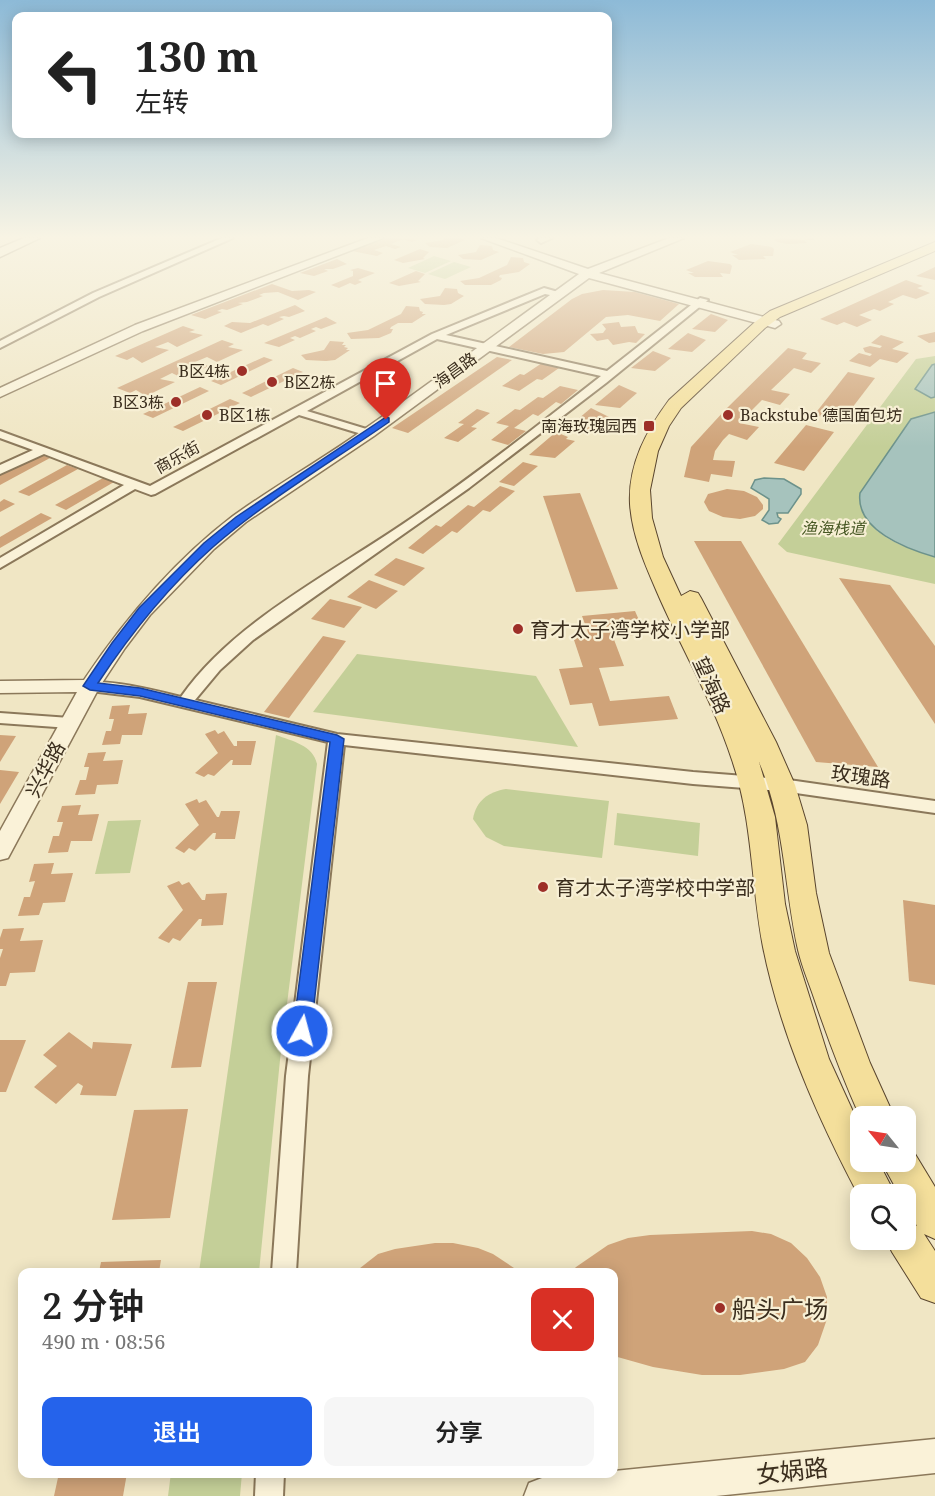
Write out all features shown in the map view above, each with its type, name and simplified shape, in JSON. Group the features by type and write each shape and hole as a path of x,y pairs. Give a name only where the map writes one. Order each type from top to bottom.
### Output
{"main road":[{"name":"望海路","path":"791,308 772,321 675,404 663,420 647,455 640,504 645,532 657,569 739,741 753,783 762,823 772,915 791,992 817,1067 843,1131 872,1184"},
{"name":"望海路","path":"803,308 772,321 690,405 666,444 658,470 657,509 673,566 763,742 782,785 793,825 802,893 814,953 853,1063 872,1106"},
{"path":"906,1172 935,1221"},
{"path":"912,1250 935,1284"}],"street":[{"path":"0,345 71,308"},
{"path":"0,393 139,328 193,308"},
{"name":"商乐街","path":"0,564 134,484 151,490 436,336 504,308"},
{"name":"海昌路","path":"90,686 117,645 144,611 208,546 240,519 369,433 541,308"},
{"path":"186,702 198,681 233,648 320,584 429,511 609,375 693,308"},
{"path":"722,308 772,321"},
{"path":"436,336 609,375"},
{"path":"297,411 369,433"},
{"path":"0,434 134,484"},
{"path":"0,470 44,450"},
{"path":"0,687 90,686"},
{"name":"玫瑰路","path":"90,686 121,689 186,702 337,739 782,785 935,807"},
{"name":"兴华路","path":"0,852 90,686"},
{"path":"0,718 70,723"},
{"path":"284,1268 297,1076 337,739"},
{"name":"女娲路","path":"542,1496 935,1456"},
{"path":"269,1496 270,1478"}],"green space":[{"name":"渔海栈道","path":"935,356 935,412 911,419 860,493 869,521 881,534 899,544 935,557 935,584 787,552 778,544 916,359"},
{"path":"357,654 536,676 578,747 313,712"},
{"path":"276,735 306,748 311,752 317,764 280,1060 259,1268 200,1268"},
{"path":"506,789 609,801 602,858 504,846 486,837 473,819 477,807 484,798"},
{"path":"617,813 700,823 698,856 614,845"},
{"path":"141,820 130,873 95,874 108,821"},
{"path":"170,1478 242,1478 240,1496 168,1496"}],"water":[{"path":"935,364 935,397 931,398 915,389"},
{"path":"935,412 935,557 898,543 874,527 861,506 860,493 911,419"},
{"path":"784,479 801,489 801,494 788,513 777,513 781,519 778,523 769,524 762,520 769,510 769,499 751,488 755,480"}],"building":[{"path":"210,308 233,308 217,311 222,312 205,319 191,315"},
{"path":"288,308 300,308 305,311 289,317 279,317 284,319 241,333 224,326 232,322 250,323"},
{"path":"405,308 419,308 422,314 426,314 412,323 398,323 391,327 390,329 393,329 391,333 379,338 351,339 347,333 368,330 401,314"},
{"path":"560,308 675,308 660,321 628,315 606,317 564,352 543,354 509,347"},
{"path":"845,308 886,308 880,311 874,309 859,315 872,320 857,327 844,322 837,325 820,319"},
{"path":"711,314 728,320 715,332 692,329"},
{"path":"326,317 337,323 321,329 316,327 311,329 316,331 300,338 295,336 290,338 295,340 279,347 264,343"},
{"path":"619,322 621,327 635,326 638,333 645,334 636,343 613,345 608,339 597,341 590,334 603,333 606,329 602,324"},
{"path":"183,326 195,330 189,332 203,335 177,347 168,342 155,347 169,350 142,363 133,357 127,360 115,356"},
{"path":"935,332 935,342 929,343 917,336"},
{"path":"688,333 706,340 692,352 668,349"},
{"path":"881,335 904,342 892,349 909,353 897,363 880,359 870,367 849,361 859,353 870,356 872,354 865,352 863,348 870,346 880,348 882,346 871,343"},
{"path":"222,340 234,344 228,347 243,350 217,362 207,357 195,362 209,366 182,378 172,373 160,379 175,382 146,396 136,390 130,393 117,388"},
{"path":"330,341 344,342 342,345 346,345 344,347 348,348 346,350 350,350 335,360 326,361 306,360 301,355 324,350"},
{"path":"788,348 807,353 802,359 821,363 811,373 794,368 771,390 790,394 780,405 762,400 739,423 759,427 747,440 729,434 723,440 715,451 713,460 735,461 732,477 711,474 709,482 684,477 691,447"},
{"path":"653,351 671,358 655,371 631,368"},
{"name":"B区4栋","path":"264,357 273,360 221,385 211,381"},
{"path":"497,357 512,360 408,433 392,428"},
{"path":"542,363 559,368 542,380 537,379 519,391 502,386 520,374 524,375"},
{"name":"B区2栋","path":"293,368 303,372 251,397 242,393"},
{"path":"848,372 875,378 842,421 814,415"},
{"path":"619,385 637,393 620,408 595,405"},
{"path":"560,386 578,390 561,404 556,402 538,416 533,414 514,428 526,431 508,445 491,440 509,426 496,423 515,409 520,410 538,397 543,398"},
{"name":"B区3栋","path":"200,387 209,391 153,418 143,414"},
{"name":"B区1栋","path":"230,399 240,403 183,431 173,427"},
{"path":"591,408 609,417 591,433 565,430"},
{"path":"477,409 490,413 471,427 477,428 458,442 444,438 464,424 458,423"},
{"path":"806,425 834,432 804,471 774,463"},
{"path":"556,432 568,437 566,439 575,441 555,458 529,455"},
{"path":"39,454 50,458 0,485 0,475"},
{"path":"523,462 538,466 514,486 499,482"},
{"path":"67,465 78,469 29,496 18,492"},
{"path":"103,478 114,482 66,510 55,505"},
{"path":"500,486 515,491 490,512 483,510 457,533 452,531 423,554 408,548 436,525 441,527 468,505 474,507"},
{"path":"727,489 744,491 757,497 763,509 755,516 740,519 723,517 709,511 704,502 708,494"},
{"path":"580,493 618,589 576,592 543,496"},
{"path":"4,499 15,504 0,512 0,502"},
{"path":"41,513 52,518 0,548 0,537"},
{"path":"694,541 741,541 878,767 816,762"},
{"path":"396,558 425,568 404,586 374,575"},
{"path":"839,578 890,585 935,646 935,724"},
{"path":"369,580 398,591 376,609 347,597"},
{"path":"330,599 362,607 344,628 311,619"},
{"path":"635,611 645,634 613,637 624,666 599,668 610,701 669,696 678,719 599,726 592,703 570,705 559,669 583,667 573,637 589,635 582,616"},
{"path":"323,636 346,641 289,718 264,712"},
{"path":"130,705 128,714 147,713 142,735 122,735 120,744 102,745 106,731 111,731 114,719 109,719 112,706"},
{"path":"215,730 218,734 224,731 234,746 237,746 237,741 256,741 251,765 232,765 233,760 231,760 214,776 208,774 204,777 195,773 218,753 205,734"},
{"path":"0,735 16,736 0,762"},
{"path":"106,752 103,761 123,760 118,784 97,785 95,794 75,795 80,780 86,780 89,767 84,767 88,753"},
{"path":"0,770 19,772 0,804"},
{"path":"197,799 199,803 206,800 217,817 221,811 240,811 235,839 215,839 216,833 213,833 195,851 189,848 184,853 175,848 199,825 185,804"},
{"path":"81,805 78,815 99,814 92,841 71,841 68,852 48,853 53,836 59,836 63,822 57,822 62,806"},
{"path":"54,863 51,874 73,873 65,902 43,903 39,915 18,916 24,897 30,897 35,881 29,882 34,864"},
{"path":"179,881 182,885 189,882 202,900 205,900 206,894 227,893 223,925 201,926 202,919 199,919 180,941 173,938 169,943 158,938 183,910 167,886"},
{"path":"903,900 935,905 935,985 909,981"},
{"path":"24,928 20,941 43,940 35,972 10,973 6,986 0,986 0,958 3,949 0,949 0,938 3,929"},
{"path":"188,982 217,982 201,1067 171,1068"},
{"path":"69,1032 92,1049 93,1042 132,1044 116,1096 80,1095 83,1086 78,1083 56,1104 34,1087 57,1066 43,1055"},
{"path":"0,1040 26,1040 6,1092 0,1092"},
{"path":"188,1109 170,1218 112,1220 134,1110"},
{"name":"船头广场","path":"752,1231 771,1234 791,1243 807,1258 820,1277 827,1297 827,1319 818,1345 805,1362 784,1369 740,1375 702,1375 653,1367 618,1357 618,1268 575,1268 608,1245 628,1238"},
{"path":"435,1243 453,1243 478,1248 493,1254 514,1268 360,1268 378,1254"},
{"path":"161,1260 160,1268 100,1268 101,1262"},
{"path":"58,1478 126,1478 123,1496 54,1496"}],"place":[{"name":"B区4栋","path":"242,371"},
{"name":"B区2栋","path":"272,382"},
{"name":"B区3栋","path":"176,402"},
{"name":"B区1栋","path":"207,415"},
{"name":"Backstube 德国面包坊","path":"728,415"},
{"name":"南海玫瑰园西","path":"649,426"},
{"name":"育才太子湾学校小学部","path":"518,629"},
{"name":"育才太子湾学校中学部","path":"543,887"},
{"name":"船头广场","path":"720,1308"}],"route":[{"path":"302,1031 337,739 140,692 90,686 117,645 144,611 208,546 240,519 386,420"}]}
